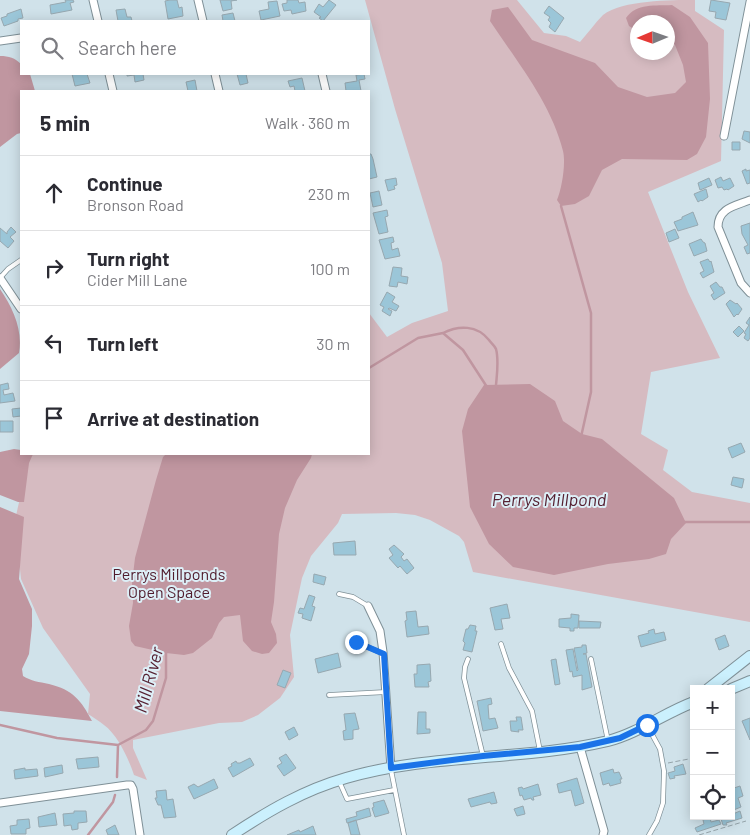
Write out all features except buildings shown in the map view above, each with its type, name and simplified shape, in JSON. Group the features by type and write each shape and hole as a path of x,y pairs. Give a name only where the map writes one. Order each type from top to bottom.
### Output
{"main road":[{"path":"713,685 750,656"},
{"path":"735,688 750,682"},
{"path":"232,835 299,795 339,780 391,768 483,756 580,747 608,741 620,738 690,703"}],"street":[{"path":"93,0 98,20"},
{"path":"198,0 203,20"},
{"path":"724,136 750,2"},
{"path":"0,41 20,38"},
{"path":"109,75 113,90"},
{"path":"215,75 219,90"},
{"path":"322,75 326,90"},
{"path":"750,200 723,212 718,227 741,283 750,293"},
{"path":"0,278 20,308"},
{"path":"368,606 380,631 384,654 391,768"},
{"path":"580,747 604,831 603,835"},
{"path":"0,803 127,784 133,789 140,835"}],"lane":[{"path":"0,278 20,261"},
{"path":"339,594 354,597 368,606"},
{"path":"356,642 384,654"},
{"path":"501,644 508,668 532,711 540,751"},
{"path":"468,658 464,678 483,756"},
{"path":"591,660 608,741"},
{"path":"329,695 386,692"},
{"path":"647,725 660,749 664,771 663,803 649,835"},
{"path":"391,768 404,835"},
{"path":"339,780 347,799 394,790"}],"path":[{"path":"663,764 690,759"},
{"path":"698,835 746,821"}],"green space":[{"name":"Perrys Millponds Open Space","path":"365,0 517,0 544,33 566,36 580,42 603,15 622,6 647,2 695,0 695,11 724,30 721,161 648,192 688,292 720,358 651,372 641,434 668,450 663,470 692,492 750,503 750,622 473,572 464,542 459,536 430,520 415,515 396,513 342,514 338,523 311,556 302,578 290,635 294,677 280,698 258,715 242,722 219,723 133,740 133,748 147,780 134,775 126,755 114,735 109,729 88,714 90,694 43,628 21,579 15,520 30,455 370,455 370,314 387,337 412,323 448,311 442,263 395,109"}],"water":[{"path":"672,5 690,17 708,43 710,99 706,137 697,154 687,160 622,159 602,170 589,196 575,204 561,206 557,200 563,176 564,156 558,133 532,83 490,21 492,10 508,7 532,40 595,63 618,87 647,97 675,93 686,82 683,65 675,45 675,15 630,15 629,26 626,18 630,13 641,8"},
{"path":"0,56 6,56 20,63 20,75 30,75 35,90 20,90 20,133 0,147"},
{"path":"0,289 16,320 20,344 19,353 0,369"},
{"name":"Perrys Millpond","path":"530,384 555,401 563,421 582,434 602,439 674,498 686,523 671,539 666,554 649,559 608,564 554,575 513,567 489,544 470,507 462,431 468,409 484,385"},
{"path":"14,449 20,450 20,455 33,455 29,463 24,502 18,502 0,495 0,452"},
{"path":"165,455 312,455 297,480 285,508 279,534 271,622 276,634 277,643 269,653 262,654 252,651 243,641 240,615 224,617 212,638 193,653 184,655 166,653 135,646 131,641 129,626 133,603 132,583 135,558"},
{"path":"0,507 24,517 19,579 32,609 32,626 29,654 22,669 23,676 64,689 80,702 92,721 0,711"}],"waterway":[{"path":"561,206 591,313 591,392 581,437"},
{"path":"443,333 449,330 468,328 479,331 484,335 496,349 498,362 497,387"},
{"name":"Mill River","path":"370,367 418,338 443,333 463,350 487,387"},
{"name":"Mill River","path":"684,522 750,522"},
{"name":"Mill River","path":"0,725 57,738 118,745 146,730 153,721 166,678 166,653 168,650"},
{"path":"117,777 118,745"},
{"path":"88,835 113,802 115,795"}],"route":[{"path":"356,642 384,654 391,768 483,756 580,747 620,738 647,725"}]}
